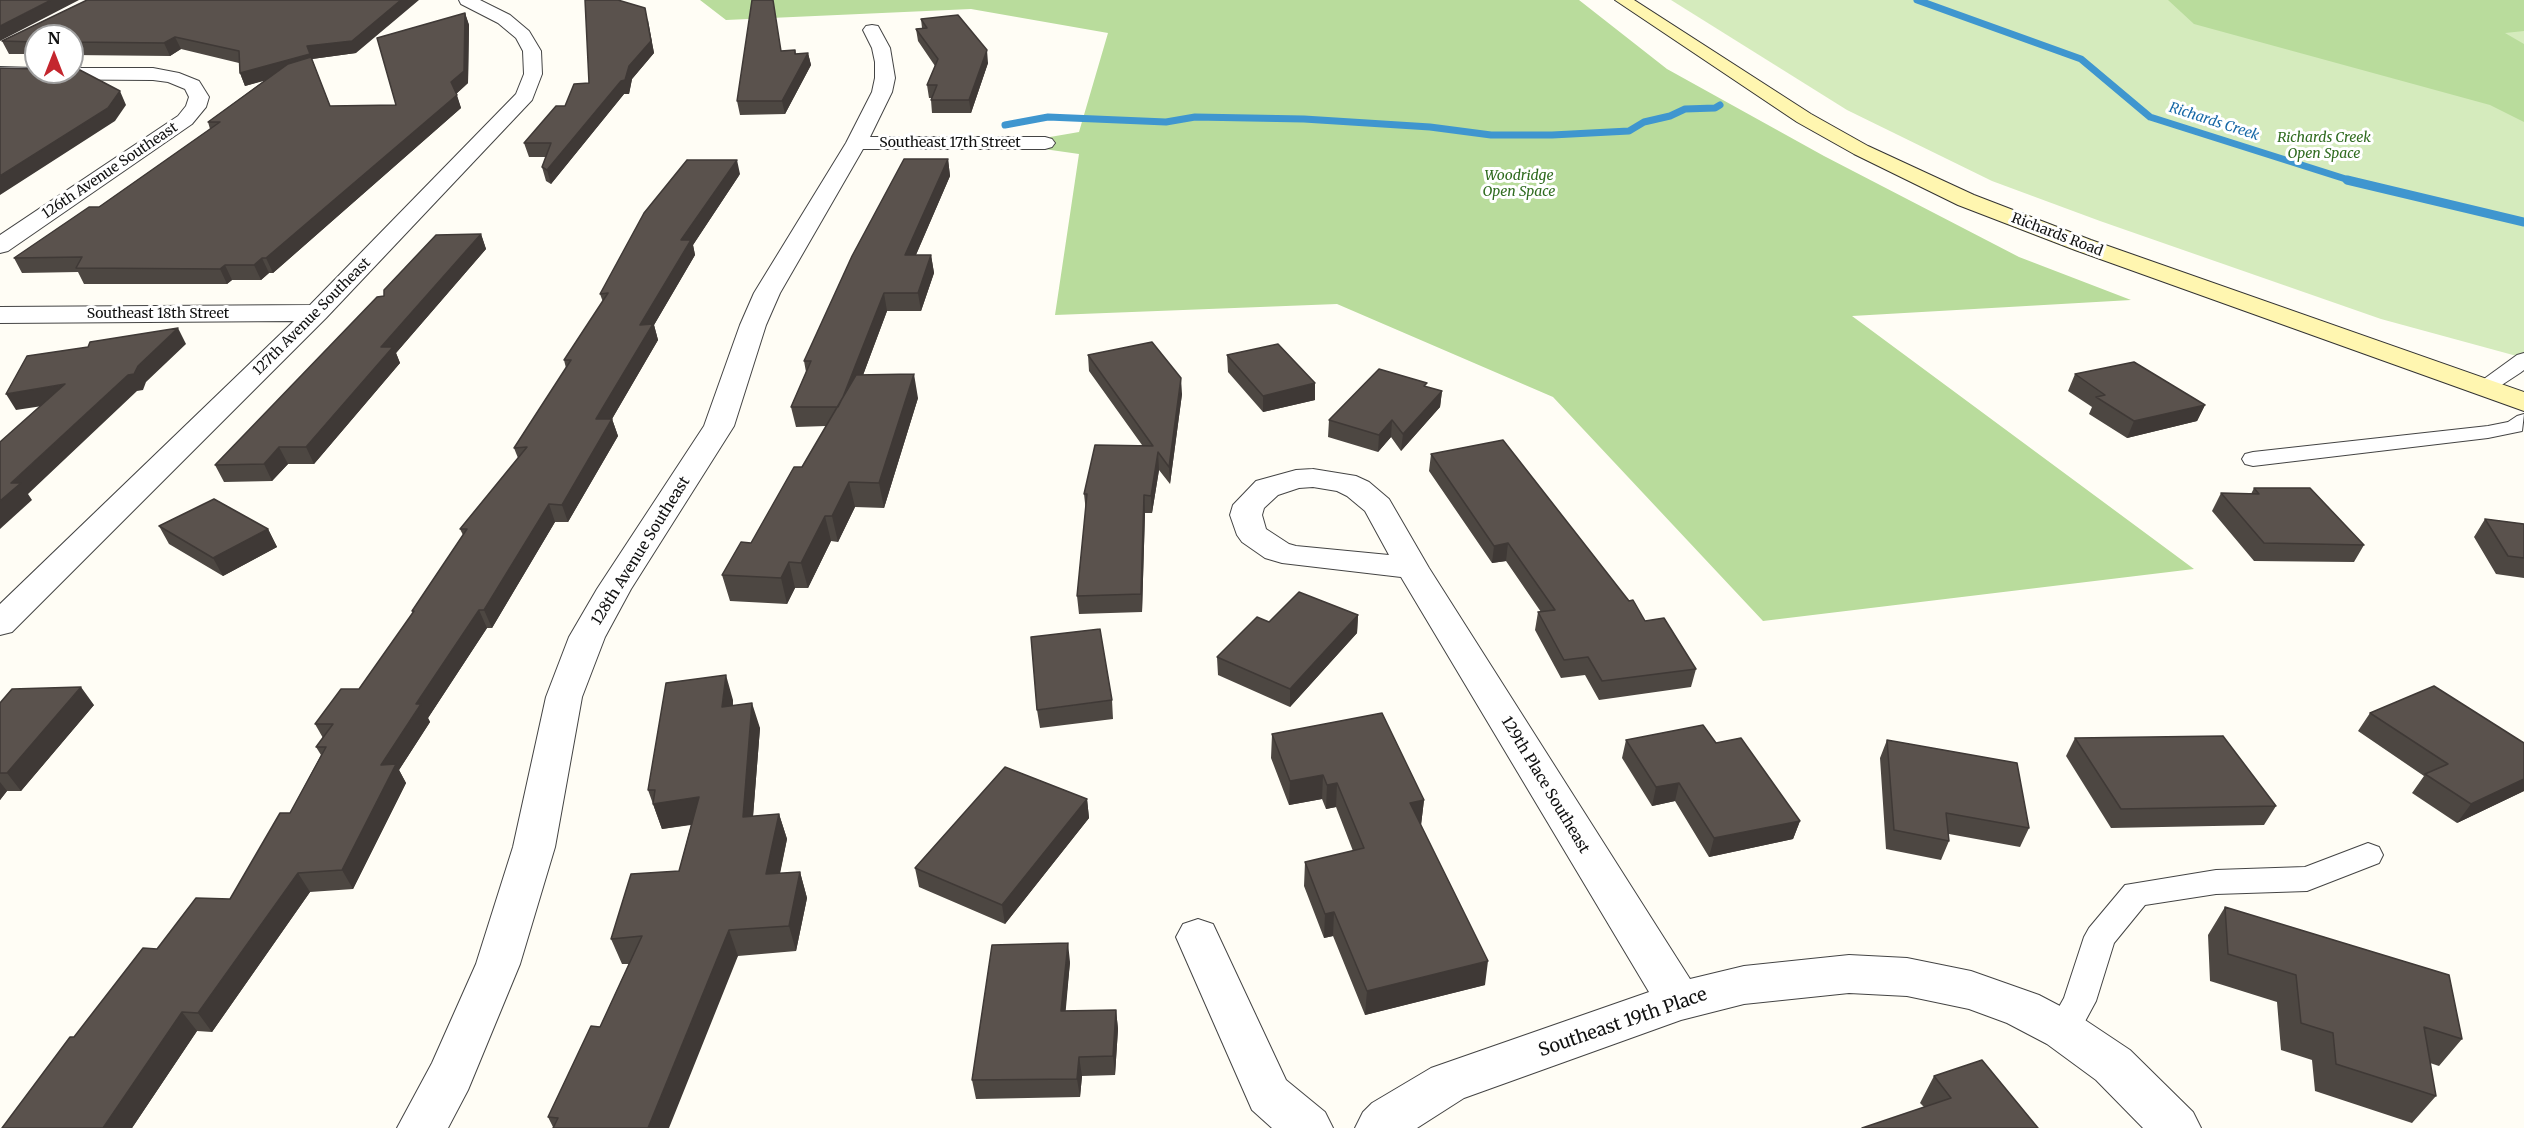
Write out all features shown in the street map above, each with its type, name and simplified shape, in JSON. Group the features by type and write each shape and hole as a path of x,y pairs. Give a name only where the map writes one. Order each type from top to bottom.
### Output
{"main road":[{"name":"Richards Road","path":"1623,0 1804,118 1861,150 1966,200 2083,245 2524,402"}],"street":[{"name":"127th Avenue Southeast","path":"0,624 317,313 525,96 533,74 532,51 523,35 504,19 467,0"},
{"name":"128th Avenue Southeast","path":"422,1128 451,1075 498,964 534,847 564,697 587,637 719,426 753,325 767,292 856,143 882,92 885,78 880,48 872,30"},
{"name":"126th Avenue Southeast","path":"0,73 153,74 172,77 192,85 199,96 196,107 185,120 0,246"},
{"name":"Southeast 17th Street","path":"856,143 1045,143"},
{"name":"Southeast 18th Street","path":"0,315 317,313"},
{"name":"129th Place Southeast","path":"1412,568 1679,1000"},
{"path":"1198,937 1269,1095 1308,1128"},
{"name":"Southeast 19th Place","path":"1380,1128 1389,1119 1448,1083 1679,1000 1744,984 1849,974 1907,977 1971,990 2023,1010 2063,1030 2113,1065 2176,1128"}],"lane":[{"path":"2484,388 2524,359"},
{"path":"2253,459 2488,432 2515,427 2524,420"},
{"path":"2063,1030 2079,1001 2100,937 2136,894 2216,882 2307,879 2368,855"}],"green space":[{"name":"Woodridge Open Space","path":"700,0 1579,0 1667,69 1824,156 2019,257 2131,300 1852,316 2194,569 1763,621 1553,397 1337,304 1055,315 1079,154 1044,149 1050,137 1079,132 1108,33 971,9 726,20"},
{"name":"Richards Creek Open Space","path":"1671,0 2524,0 2524,358 2381,319 1992,181 1847,110"},
{"path":"2168,0 2524,0 2524,31 2505,33 2524,44 2524,122 2490,105 2194,24"}],"building":[{"path":"0,0 51,0 0,26"},
{"path":"87,0 401,0 352,41 307,46 310,54 240,73 239,51 175,37 164,43 84,42 84,24 37,24"},
{"path":"585,0 618,0 645,8 651,41 629,66 625,80 621,81 547,170 542,167 551,143 524,143 556,106 565,106 574,84 589,83"},
{"path":"752,0 773,0 781,51 795,50 795,54 808,53 782,101 737,101"},
{"path":"465,13 464,71 451,82 457,95 266,258 262,258 254,265 225,265 220,269 76,268 82,257 14,258 89,207 99,207 220,122 208,122 288,64 311,57 330,106 396,105 377,38"},
{"path":"958,15 987,50 969,100 931,100 937,85 927,85 938,59 916,29 927,28 921,19"},
{"path":"24,30 24,42 2,41"},
{"path":"0,68 24,69 24,84 84,84 84,72 120,91 108,108 0,176"},
{"path":"904,159 948,159 905,255 931,255 918,293 884,293 838,407 791,407 811,361 804,361 852,256"},
{"path":"687,160 737,160 681,240 691,240 640,325 653,324 596,419 612,419 562,505 549,504 484,610 479,610 416,704 421,704 381,765 396,764 342,870 298,873 198,1013 182,1012 103,1128 2,1128 70,1037 74,1037 143,948 157,949 196,898 230,899 280,813 290,813 326,747 316,747 333,724 315,724 341,689 359,689 414,611 412,611 467,529 460,529 527,447 514,448 571,360 564,360 608,293 600,294 644,213"},
{"path":"481,234 381,347 393,347 306,447 279,447 264,464 215,465 377,297 384,296 384,290 436,235"},
{"path":"178,328 138,366 134,374 128,375 11,483 21,483 0,501 0,442 65,384 6,394 27,356 88,347 90,342"},
{"path":"1152,342 1181,378 1169,467 1158,452 1151,496 1144,495 1141,594 1077,596 1087,494 1084,494 1095,445 1153,446 1088,355"},
{"path":"1278,344 1315,383 1263,396 1227,355"},
{"path":"2134,362 2205,405 2134,421 2096,397 2105,395 2075,374"},
{"path":"1379,369 1427,383 1424,386 1442,391 1403,434 1392,420 1379,435 1329,420"},
{"path":"914,374 879,483 849,482 832,516 825,516 801,563 789,562 781,578 722,575 741,542 751,543 794,467 802,467 856,375"},
{"path":"1503,440 1629,601 1633,600 1645,621 1664,618 1696,669 1602,681 1588,657 1564,660 1538,612 1555,610 1508,543 1494,546 1431,454"},
{"path":"2254,488 2310,488 2364,545 2264,543 2221,493 2259,494"},
{"path":"214,499 268,529 213,558 159,526"},
{"path":"2485,519 2524,524 2524,558 2508,556"},
{"path":"1299,592 1358,615 1290,689 1217,657 1257,617 1269,622"},
{"path":"1100,629 1112,700 1037,710 1031,637"},
{"path":"726,675 722,707 752,703 743,817 779,814 766,874 800,872 789,926 729,930 648,1128 553,1128 558,1118 548,1117 591,1026 600,1027 642,936 611,939 631,874 679,871 699,797 653,804 655,790 648,790 666,683"},
{"path":"2434,686 2524,743 2524,779 2471,804 2425,774 2448,764 2370,713"},
{"path":"81,687 7,773 0,773 0,703 12,689"},
{"path":"1382,713 1424,800 1410,803 1488,961 1367,991 1334,912 1325,914 1305,862 1364,848 1337,783 1327,785 1323,775 1290,781 1272,734"},
{"path":"1703,725 1716,743 1741,738 1800,821 1714,838 1679,783 1656,787 1626,740"},
{"path":"2223,736 2276,806 2121,809 2075,738"},
{"path":"1887,740 2017,763 2029,828 1946,813 1949,841 1894,830"},
{"path":"1005,767 1087,799 1002,905 915,868"},
{"path":"2225,907 2449,975 2462,1039 2424,1027 2436,1096 2336,1064 2333,1033 2301,1023 2296,975 2228,954"},
{"path":"1068,943 1061,1011 1116,1010 1113,1056 1079,1057 1077,1079 972,1080 992,945"},
{"path":"1982,1060 2038,1128 1862,1128 1951,1098 1934,1076"}],"waterway":[{"name":"Richards Creek","path":"1917,0 2081,59 2150,117 2352,181"},
{"path":"1005,125 1048,117 1166,122 1195,117 1304,119 1430,127 1491,135 1552,135 1629,131 1644,122 1670,116 1685,109 1715,108 1720,105"},
{"name":"Richards Creek","path":"2347,180 2524,222"}]}
